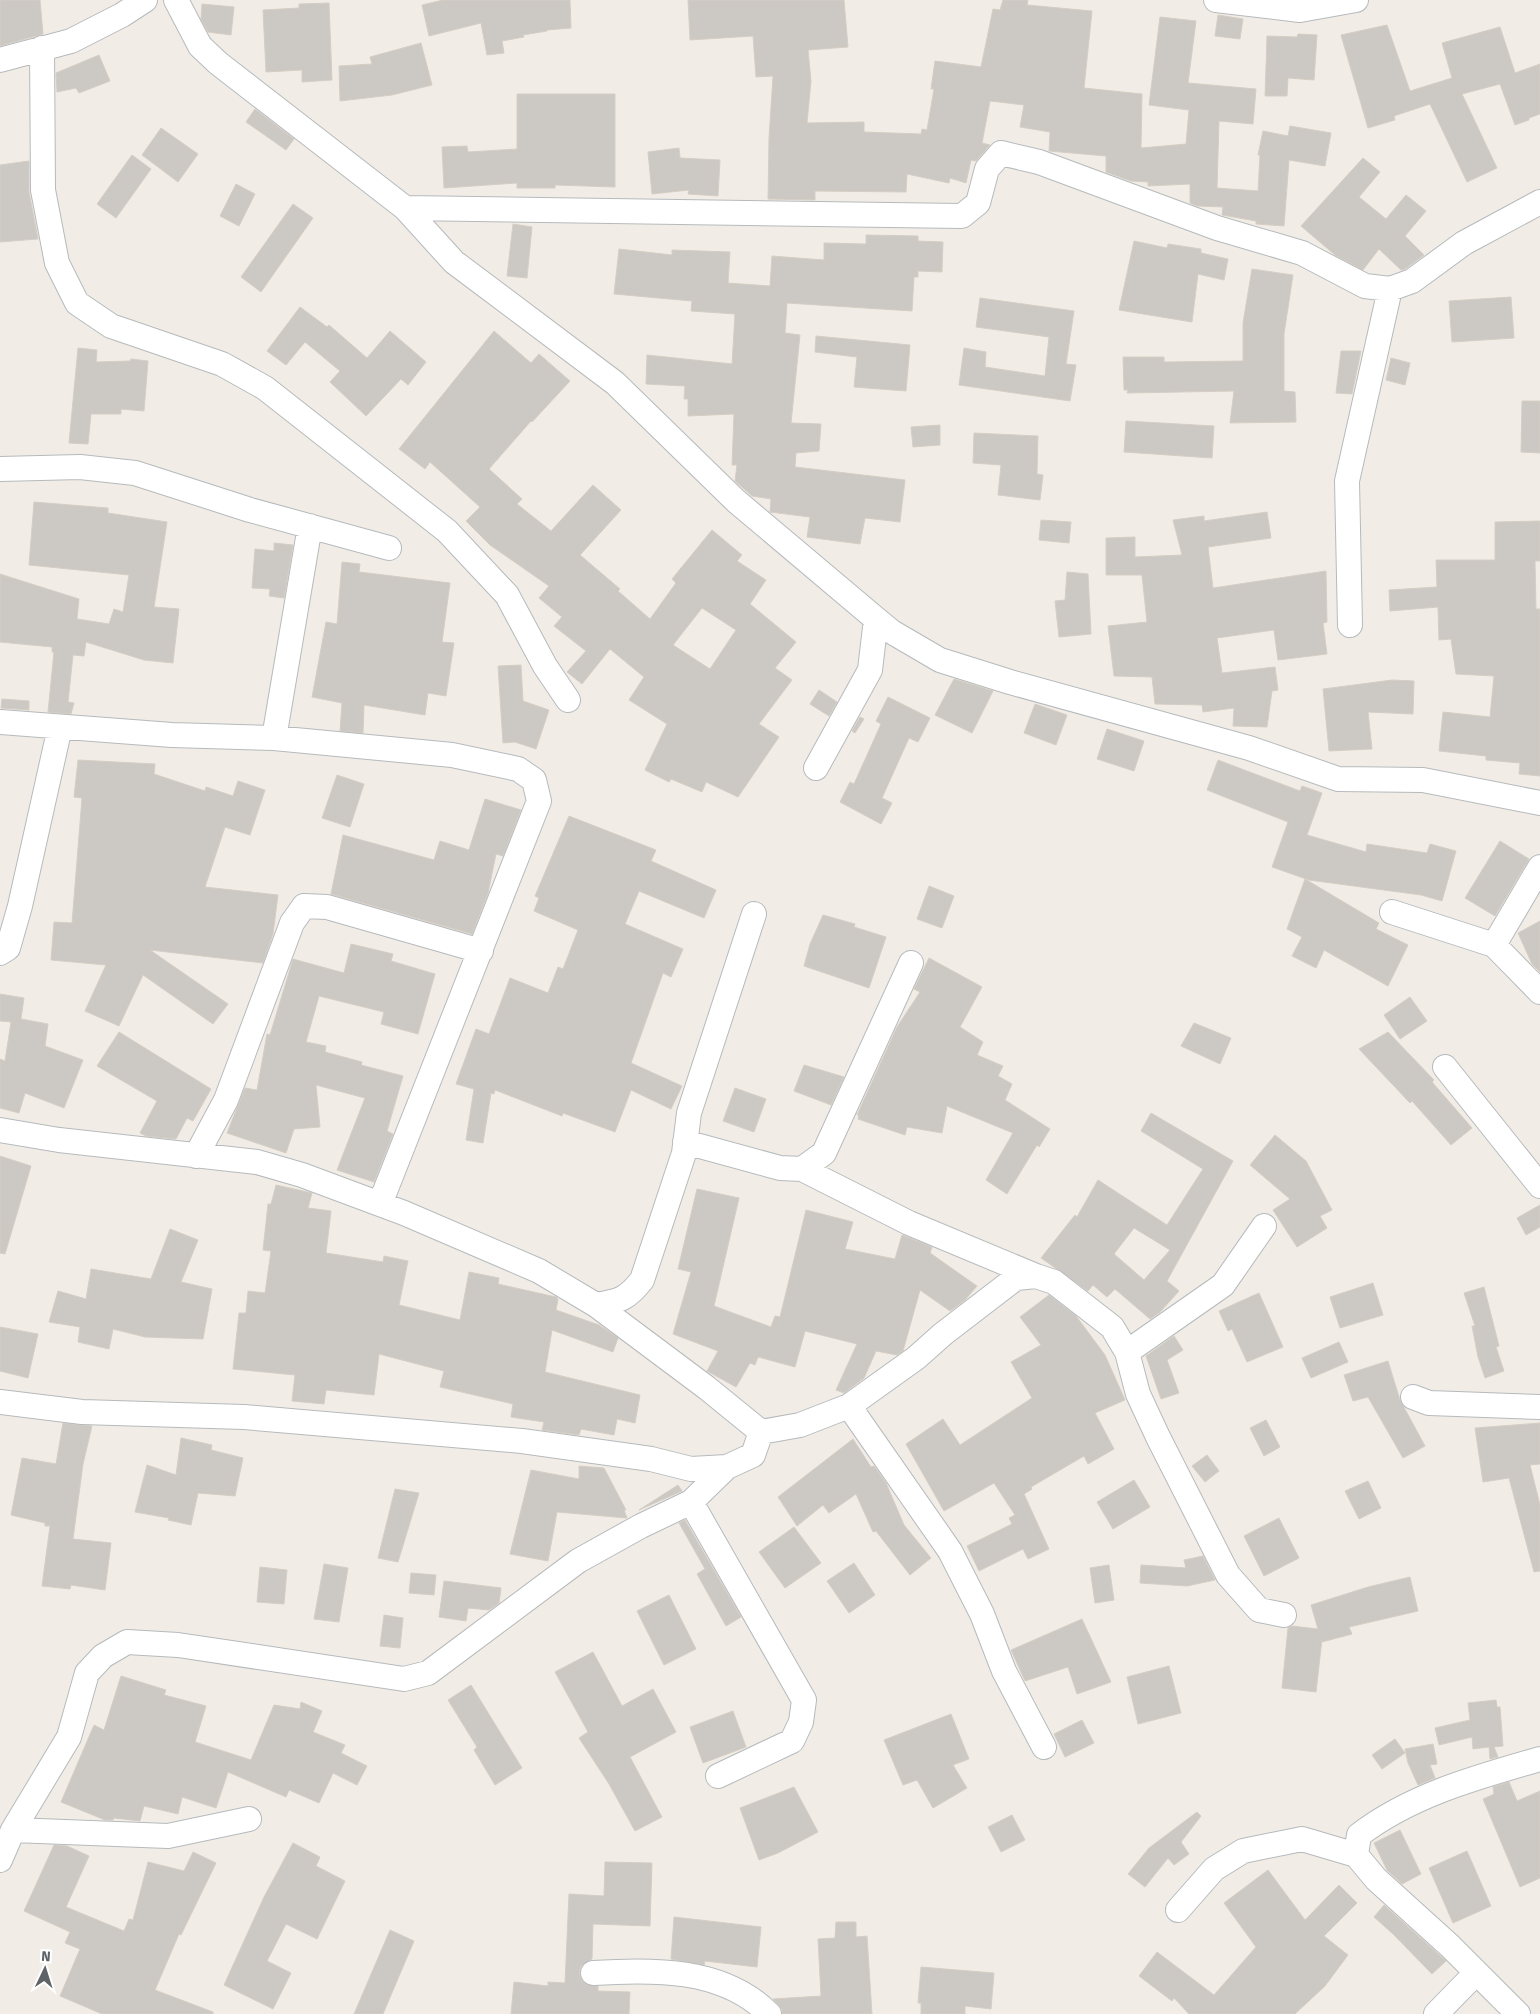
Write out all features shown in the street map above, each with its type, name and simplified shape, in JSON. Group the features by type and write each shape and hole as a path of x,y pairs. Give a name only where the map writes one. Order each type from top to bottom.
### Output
{"street":[{"path":"0,60 71,41 122,15 145,0"},
{"path":"176,0 200,46 218,63 404,208 454,262 615,383 736,501 892,632 940,660 1010,682 1249,748 1338,779 1423,780 1540,803"},
{"path":"1216,0 1246,2 1300,10 1356,0"},
{"path":"42,48 43,190 57,263 77,303 111,326 222,364 265,388 447,531 507,595 544,666 568,700"},
{"path":"404,208 962,216 978,202 987,169 1001,153 1039,162 1217,228 1302,253 1365,286 1390,289 1412,281 1464,243 1540,202"},
{"path":"1350,625 1347,481 1390,289"},
{"path":"0,469 80,467 135,473 250,510 389,548"},
{"path":"274,738 310,526"},
{"path":"816,768 870,670 876,619"},
{"path":"0,722 172,735 274,738 452,754 518,768 534,780 539,801 380,1204"},
{"path":"0,953 8,948 20,906 60,727"},
{"path":"1494,945 1540,867"},
{"path":"196,1156 226,1100 292,923 304,906 328,907 481,951"},
{"path":"1392,912 1494,945 1540,992"},
{"path":"596,1305 619,1301 631,1293 642,1280 684,1153 689,1113 754,914"},
{"path":"802,1169 824,1153 911,963"},
{"path":"1445,1067 1540,1186"},
{"path":"0,1130 59,1140 257,1162 302,1175 380,1204 539,1270 596,1305 707,1388 761,1432 800,1425 849,1406 916,1358 943,1334 1016,1278 1036,1276"},
{"path":"685,1142 780,1168 802,1169 909,1223 1054,1282 1112,1328 1127,1352 1138,1394 1228,1575 1259,1610 1284,1615"},
{"path":"1127,1352 1224,1285 1264,1226"},
{"path":"1412,1397 1429,1403 1540,1407"},
{"path":"0,1402 82,1412 244,1417 522,1441 651,1459 691,1469 727,1467"},
{"path":"849,1406 950,1551 982,1614 1004,1671 1044,1747"},
{"path":"0,1860 14,1830 69,1737 87,1673 103,1656 127,1642 178,1645 404,1679 428,1673 578,1561 641,1526 691,1502 727,1467 753,1455 761,1432"},
{"path":"691,1502 804,1700 801,1722 792,1741 718,1776"},
{"path":"1356,1855 1359,1835 1382,1817 1466,1780 1540,1759"},
{"path":"14,1830 168,1836 249,1819"},
{"path":"1178,1910 1214,1868 1243,1851 1302,1839 1356,1855 1376,1880 1476,1972 1518,2014"},
{"path":"593,1973 636,1970 682,1973 725,1985 754,1999 769,2014"},
{"path":"1436,2014 1476,1972"}],"building":[{"path":"0,0 40,0 43,34 0,46"},
{"path":"443,0 570,0 571,28 547,30 502,41 504,53 487,55 481,23 429,36 422,5"},
{"path":"688,0 844,0 848,47 808,50 811,81 807,123 864,122 864,132 921,134 922,129 927,130 934,89 931,89 935,61 981,67 993,9 1000,10 1003,0 1028,0 1027,5 1092,11 1084,88 1142,94 1141,148 1186,144 1189,110 1149,105 1160,17 1196,21 1188,83 1256,89 1253,124 1219,121 1217,188 1258,191 1260,155 1258,155 1263,131 1288,136 1290,126 1331,133 1325,166 1289,160 1284,226 1256,224 1256,221 1222,215 1223,207 1197,206 1190,203 1190,184 1148,186 1148,182 1131,181 1106,172 1106,156 1049,151 1050,132 1020,127 1024,105 990,101 982,143 990,145 976,161 971,160 966,183 950,178 949,183 907,174 906,192 815,191 815,200 768,199 773,76 756,77 753,36 690,40"},
{"path":"329,3 332,80 302,82 302,70 266,72 263,10 299,8 299,4"},
{"path":"202,4 234,7 231,35 208,32 201,19"},
{"path":"1218,15 1243,19 1240,39 1215,36"},
{"path":"1387,25 1410,91 1452,78 1442,43 1500,27 1515,73 1540,64 1540,114 1529,118 1529,120 1515,125 1500,84 1462,94 1497,168 1467,182 1430,104 1394,116 1395,120 1368,128 1341,35"},
{"path":"1298,34 1317,35 1314,80 1288,78 1287,96 1265,96 1267,36 1297,37"},
{"path":"421,43 432,85 392,95 340,101 339,66 372,64 370,57"},
{"path":"99,55 110,81 79,93 76,88 57,92 56,73"},
{"path":"517,94 615,94 615,187 555,185 555,188 517,188 517,183 444,188 442,147 467,146 468,152 517,149"},
{"path":"255,109 294,139 286,150 246,122"},
{"path":"161,128 198,154 178,182 142,155"},
{"path":"679,148 680,158 720,160 718,196 688,194 689,190 652,194 648,152"},
{"path":"132,155 151,169 116,218 97,204"},
{"path":"1363,158 1380,172 1359,197 1386,219 1406,195 1426,211 1405,236 1424,255 1405,269 1401,270 1379,249 1363,270 1335,255 1301,226"},
{"path":"29,161 29,192 38,239 0,242 0,165"},
{"path":"236,184 255,194 239,226 220,216"},
{"path":"293,204 313,218 261,292 241,277"},
{"path":"513,224 532,227 527,278 507,276"},
{"path":"866,235 918,236 918,241 943,242 942,272 918,271 918,277 914,277 912,311 787,303 785,333 800,335 791,423 821,424 819,451 796,453 795,467 905,480 900,522 865,518 860,544 807,537 810,517 770,512 771,499 752,496 735,481 737,465 732,465 734,414 688,416 688,399 684,399 685,386 646,384 647,355 732,364 735,314 691,311 692,301 614,294 619,249 672,255 672,250 730,252 728,283 770,286 772,256 824,260 824,243 866,244"},
{"path":"1134,241 1167,248 1168,244 1201,249 1201,253 1228,259 1224,280 1198,274 1192,322 1119,310"},
{"path":"1252,269 1293,275 1284,334 1284,391 1295,392 1296,422 1230,423 1234,391 1127,393 1128,390 1124,390 1123,357 1164,357 1164,362 1243,361 1243,323"},
{"path":"1511,297 1514,338 1452,342 1449,301"},
{"path":"980,298 1074,311 1066,364 1076,365 1070,401 959,385 964,348 986,352 985,367 1045,376 1049,337 976,327"},
{"path":"300,307 327,327 329,325 367,358 390,331 426,362 408,385 401,379 366,416 330,382 340,371 305,342 286,365 267,351"},
{"path":"494,331 531,363 539,354 570,381 531,421 489,469 522,499 517,504 551,531 593,485 621,510 580,555 620,589 618,591 650,619 676,583 672,579 712,530 742,555 737,561 766,580 750,604 796,642 775,668 792,680 759,724 779,737 738,797 706,782 702,792 671,779 669,782 645,770 667,724 629,700 644,677 610,649 582,684 567,672 586,651 554,626 562,617 539,598 549,586 490,545 466,521 480,507 430,462 425,469 399,449","holes":["702,608 736,630 710,669 673,645"]},
{"path":"816,336 910,345 906,391 854,387 857,357 815,352"},
{"path":"78,348 97,350 96,362 130,361 131,359 148,361 144,411 121,409 121,414 91,414 88,444 69,443"},
{"path":"1341,351 1361,351 1352,394 1336,393"},
{"path":"1391,358 1410,363 1405,385 1386,380"},
{"path":"1522,401 1540,401 1540,453 1521,452"},
{"path":"1126,421 1214,426 1212,458 1124,452"},
{"path":"940,425 940,445 913,447 911,427"},
{"path":"974,433 1038,436 1037,474 1043,475 1040,500 998,495 1001,465 973,463"},
{"path":"34,502 108,508 108,513 167,522 154,607 179,609 173,663 144,660 86,642 84,656 73,655 68,702 74,703 71,714 48,712 54,652 52,652 52,647 0,642 0,574 79,599 77,619 109,624 114,609 123,612 129,575 29,565"},
{"path":"1267,512 1271,538 1208,547 1213,588 1326,571 1327,622 1323,623 1327,654 1278,660 1274,630 1217,638 1222,673 1275,667 1278,690 1272,691 1267,727 1233,726 1234,708 1203,712 1202,705 1155,704 1152,677 1114,676 1108,626 1147,622 1142,575 1106,575 1106,538 1135,537 1135,557 1182,555 1173,520 1204,516 1204,521"},
{"path":"1041,520 1071,522 1069,543 1039,540"},
{"path":"1540,521 1540,561 1535,561 1536,609 1540,609 1540,776 1519,774 1520,763 1486,760 1486,756 1439,751 1443,712 1490,717 1494,676 1456,674 1451,639 1439,640 1438,607 1390,611 1389,590 1437,587 1436,560 1495,560 1495,522"},
{"path":"274,543 293,545 284,598 269,596 270,589 252,588 255,549 274,551"},
{"path":"342,562 360,564 359,572 450,583 442,642 454,643 446,696 428,693 425,715 364,705 363,733 340,731 342,703 312,697 326,622 337,624"},
{"path":"1067,572 1088,574 1091,634 1059,637 1055,601 1065,600"},
{"path":"521,665 523,701 549,710 536,749 515,742 503,743 498,666"},
{"path":"954,679 993,691 972,733 935,715"},
{"path":"1392,680 1414,681 1413,714 1368,712 1372,749 1329,751 1323,689"},
{"path":"819,690 837,702 829,716 810,704"},
{"path":"888,697 930,718 918,742 909,738 882,798 892,803 881,824 840,802 850,782 854,784 881,724 876,721"},
{"path":"2,699 29,701 29,710 1,708"},
{"path":"1035,704 1067,715 1056,745 1024,733"},
{"path":"860,717 864,719 855,733 852,731"},
{"path":"1107,729 1144,741 1134,771 1097,759"},
{"path":"78,760 155,764 154,774 205,791 206,787 233,796 238,781 265,790 250,835 225,827 205,887 278,895 273,934 263,963 150,950 228,1004 213,1024 143,975 119,1026 85,1011 106,965 51,960 54,922 72,923 82,798 74,797"},
{"path":"1218,760 1300,791 1302,786 1322,793 1307,835 1366,852 1367,844 1427,853 1430,844 1456,851 1442,901 1421,895 1309,880 1272,867 1288,822 1207,790"},
{"path":"337,775 364,784 350,827 322,818"},
{"path":"485,799 521,810 503,856 496,854 488,893 472,934 331,894 343,835 434,860 440,841 469,850"},
{"path":"569,816 656,850 651,861 716,890 704,918 639,891 625,924 683,949 671,977 663,973 631,1063 682,1086 671,1109 631,1090 615,1132 563,1113 562,1116 495,1090 494,1094 491,1093 483,1143 466,1140 474,1089 456,1084 476,1029 489,1034 510,978 548,993 558,967 563,969 578,930 534,911 539,898 535,896"},
{"path":"1500,841 1529,859 1495,916 1465,898"},
{"path":"1305,879 1379,923 1376,929 1408,945 1388,986 1324,950 1316,968 1292,956 1302,937 1287,929"},
{"path":"929,886 954,896 942,928 917,919"},
{"path":"823,915 855,924 854,927 886,937 869,988 804,966 810,944"},
{"path":"1540,921 1540,972 1532,964 1518,933"},
{"path":"351,944 393,954 391,961 435,974 418,1034 381,1024 384,1012 319,996 306,1042 326,1046 325,1052 362,1062 361,1065 403,1076 387,1131 393,1134 374,1182 337,1170 365,1098 316,1085 320,1127 294,1129 286,1153 227,1133 245,1088 257,1090 267,1034 270,1035 293,959 344,973"},
{"path":"929,958 982,987 960,1027 983,1042 977,1055 1003,1066 998,1076 1012,1084 1005,1100 1050,1129 1039,1147 1037,1145 1007,1194 986,1180 1013,1133 947,1106 942,1133 907,1127 905,1135 858,1119 859,1115 857,1115 897,1027 920,992 914,989"},
{"path":"0,994 24,998 21,1019 48,1024 45,1046 83,1060 64,1108 25,1093 19,1113 0,1108 0,1059 5,1061 11,1022 0,1021"},
{"path":"1410,997 1427,1021 1400,1039 1384,1015"},
{"path":"1194,1023 1231,1038 1220,1064 1181,1046"},
{"path":"119,1032 211,1089 193,1121 187,1118 176,1139 146,1136 140,1133 157,1101 97,1066"},
{"path":"1388,1032 1434,1080 1432,1082 1472,1128 1451,1145 1412,1101 1410,1103 1359,1049"},
{"path":"804,1065 844,1077 831,1105 794,1091"},
{"path":"735,1088 766,1099 754,1132 723,1121"},
{"path":"1151,1113 1233,1161 1167,1281 1179,1291 1160,1312 1150,1319 1115,1289 1107,1297 1093,1285 1088,1291 1041,1258 1075,1215 1077,1217 1098,1180 1167,1225 1203,1169 1141,1131","holes":["1134,1228 1170,1250 1144,1280 1114,1254"]},
{"path":"1275,1135 1306,1161 1332,1210 1320,1216 1327,1228 1297,1247 1273,1210 1290,1199 1250,1165"},
{"path":"0,1156 31,1166 5,1254 0,1253"},
{"path":"276,1185 312,1193 308,1208 331,1211 326,1253 383,1262 384,1256 408,1261 399,1305 460,1320 469,1272 499,1278 498,1284 556,1297 558,1299 556,1310 599,1325 618,1338 613,1352 552,1330 545,1372 640,1395 635,1423 617,1419 614,1435 581,1429 579,1435 542,1430 544,1422 511,1417 513,1404 440,1387 444,1371 379,1354 374,1395 326,1390 324,1404 292,1401 295,1375 233,1369 239,1313 246,1313 248,1291 265,1293 271,1251 263,1250 268,1204 271,1204"},
{"path":"697,1189 739,1198 714,1306 771,1327 775,1316 780,1317 806,1210 853,1222 845,1249 895,1259 902,1235 932,1247 930,1253 977,1286 965,1300 950,1311 920,1290 903,1351 897,1355 876,1351 864,1378 844,1393 836,1390 857,1344 805,1331 795,1367 758,1357 755,1365 750,1363 736,1387 707,1371 718,1351 673,1334 691,1272 678,1269"},
{"path":"1540,1205 1540,1227 1526,1235 1517,1218"},
{"path":"170,1229 198,1240 181,1282 212,1289 203,1339 145,1337 113,1329 109,1349 78,1342 80,1327 49,1322 58,1291 86,1299 91,1269 151,1279"},
{"path":"1373,1283 1383,1315 1340,1328 1330,1297"},
{"path":"1484,1287 1499,1346 1496,1347 1504,1371 1485,1378 1478,1357 1472,1326 1475,1326 1464,1293"},
{"path":"1259,1293 1283,1347 1247,1362 1232,1329 1228,1331 1219,1311"},
{"path":"1049,1295 1076,1316 1105,1355 1125,1400 1095,1413 1114,1449 1088,1464 1084,1456 1031,1487 1032,1489 1024,1494 1049,1549 1028,1559 1023,1549 979,1571 967,1546 1012,1524 1009,1518 1015,1515 994,1483 944,1511 906,1444 943,1419 960,1445 1032,1398 1011,1362 1041,1345 1020,1317"},
{"path":"0,1327 38,1334 28,1378 0,1371"},
{"path":"1174,1336 1183,1350 1167,1360 1179,1393 1161,1399 1146,1356"},
{"path":"1339,1342 1348,1362 1311,1378 1302,1358"},
{"path":"1388,1361 1400,1400 1425,1446 1403,1458 1368,1397 1353,1401 1344,1375"},
{"path":"1266,1420 1280,1447 1264,1456 1250,1428"},
{"path":"63,1423 92,1426 83,1464 73,1539 111,1543 105,1590 71,1585 70,1589 42,1586 50,1526 45,1526 45,1523 11,1515 22,1458 56,1464"},
{"path":"1540,1423 1540,1464 1530,1465 1540,1505 1540,1571 1534,1572 1509,1478 1483,1482 1475,1428"},
{"path":"181,1438 212,1445 211,1450 243,1458 235,1496 198,1493 191,1525 168,1520 169,1518 135,1512 147,1465 176,1475"},
{"path":"853,1439 871,1467 874,1466 886,1483 904,1525 931,1558 910,1575 876,1531 873,1532 856,1494 829,1513 823,1505 797,1526 778,1497"},
{"path":"1207,1455 1219,1471 1205,1482 1192,1466"},
{"path":"579,1466 604,1468 626,1510 624,1510 627,1518 557,1512 548,1561 510,1554 531,1470 579,1479"},
{"path":"1134,1480 1150,1507 1113,1529 1097,1502"},
{"path":"1368,1481 1381,1508 1359,1519 1345,1491"},
{"path":"678,1485 682,1491 639,1510"},
{"path":"395,1489 419,1493 398,1562 378,1558"},
{"path":"1279,1518 1299,1558 1264,1576 1244,1536"},
{"path":"685,1520 741,1617 726,1626 697,1574 705,1569 679,1523"},
{"path":"794,1527 821,1563 785,1588 759,1552"},
{"path":"1203,1556 1215,1580 1187,1586 1140,1583 1141,1565 1186,1568 1184,1560"},
{"path":"854,1563 875,1595 849,1613 827,1581"},
{"path":"324,1564 348,1568 339,1622 314,1619"},
{"path":"1109,1565 1114,1600 1095,1603 1090,1568"},
{"path":"260,1567 287,1570 284,1604 257,1602"},
{"path":"411,1573 436,1575 434,1595 409,1593"},
{"path":"1410,1577 1418,1611 1349,1627 1352,1634 1322,1642 1322,1639 1316,1692 1282,1688 1288,1628 1292,1626 1318,1629 1311,1605 1368,1587"},
{"path":"444,1581 501,1588 499,1603 489,1610 468,1608 466,1621 439,1617"},
{"path":"669,1595 696,1649 664,1665 637,1611"},
{"path":"384,1615 403,1618 400,1648 380,1646"},
{"path":"1082,1619 1111,1682 1077,1694 1068,1667 1025,1681 1011,1650"},
{"path":"593,1652 622,1706 653,1689 676,1732 630,1757 662,1817 635,1831 609,1784 579,1738 588,1732 555,1672"},
{"path":"1169,1666 1181,1713 1138,1724 1127,1677"},
{"path":"121,1676 166,1690 164,1695 206,1706 195,1742 251,1760 274,1705 300,1709 301,1702 322,1711 313,1732 345,1745 341,1753 367,1766 357,1785 333,1773 319,1803 289,1790 286,1797 228,1772 216,1808 182,1797 178,1814 144,1806 140,1821 114,1818 113,1820 105,1820 61,1802 94,1725 104,1730"},
{"path":"471,1685 522,1768 495,1785 474,1750 477,1747 448,1700"},
{"path":"1496,1700 1497,1707 1500,1707 1503,1746 1494,1747 1498,1757 1490,1759 1489,1747 1473,1749 1472,1737 1439,1745 1435,1728 1470,1720 1468,1703"},
{"path":"733,1711 746,1747 703,1763 690,1727"},
{"path":"951,1714 969,1759 953,1765 967,1788 933,1808 917,1780 903,1785 884,1740"},
{"path":"1082,1720 1094,1743 1065,1757 1054,1734"},
{"path":"1395,1739 1405,1753 1382,1769 1372,1755"},
{"path":"1433,1744 1437,1764 1430,1765 1435,1778 1418,1785 1408,1763 1405,1749"},
{"path":"1509,1782 1517,1801 1540,1791 1540,1878 1520,1887 1483,1799 1494,1794 1493,1787"},
{"path":"794,1787 818,1832 778,1853 759,1860 740,1808"},
{"path":"1197,1812 1201,1816 1181,1842 1189,1854 1174,1865 1168,1858 1145,1887 1128,1874 1149,1848"},
{"path":"1012,1815 1025,1840 1001,1852 988,1827"},
{"path":"1400,1830 1421,1874 1402,1884 1387,1870 1374,1843"},
{"path":"293,1843 320,1857 316,1866 345,1881 317,1939 286,1924 267,1961 291,1973 273,2009 224,1985 264,1897"},
{"path":"54,1845 67,1846 89,1856 66,1907 124,1931 129,1919 133,1920 148,1862 184,1871 193,1852 216,1863 181,1935 179,1934 155,1990 213,2012 213,2014 102,2014 60,1996 80,1949 65,1943 70,1932 24,1911"},
{"path":"1467,1851 1491,1906 1453,1923 1429,1868"},
{"path":"605,1862 652,1863 650,1926 593,1924 592,1959 581,1966 579,1973 582,1981 587,1985 598,1986 598,1991 630,1992 629,2014 511,2014 514,1982 548,1986 548,1982 565,1983 569,1894 604,1896"},
{"path":"1268,1870 1305,1920 1339,1885 1357,1903 1324,1936 1348,1955 1325,1986 1295,2014 1189,2014 1174,1998 1172,2001 1139,1976 1157,1952 1214,1995 1256,1947 1224,1903"},
{"path":"1384,1905 1446,1961 1432,1974 1374,1917"},
{"path":"674,1917 761,1927 757,1967 705,1961 704,1965 671,1959"},
{"path":"836,1922 856,1922 856,1937 867,1936 872,2014 782,2014 782,2009 773,1999 821,1996 818,1939 835,1938"},
{"path":"390,1930 414,1941 383,2014 354,2014"},
{"path":"921,1967 994,1973 991,2009 965,2006 965,2014 921,2014 921,2003 918,2003"}]}
